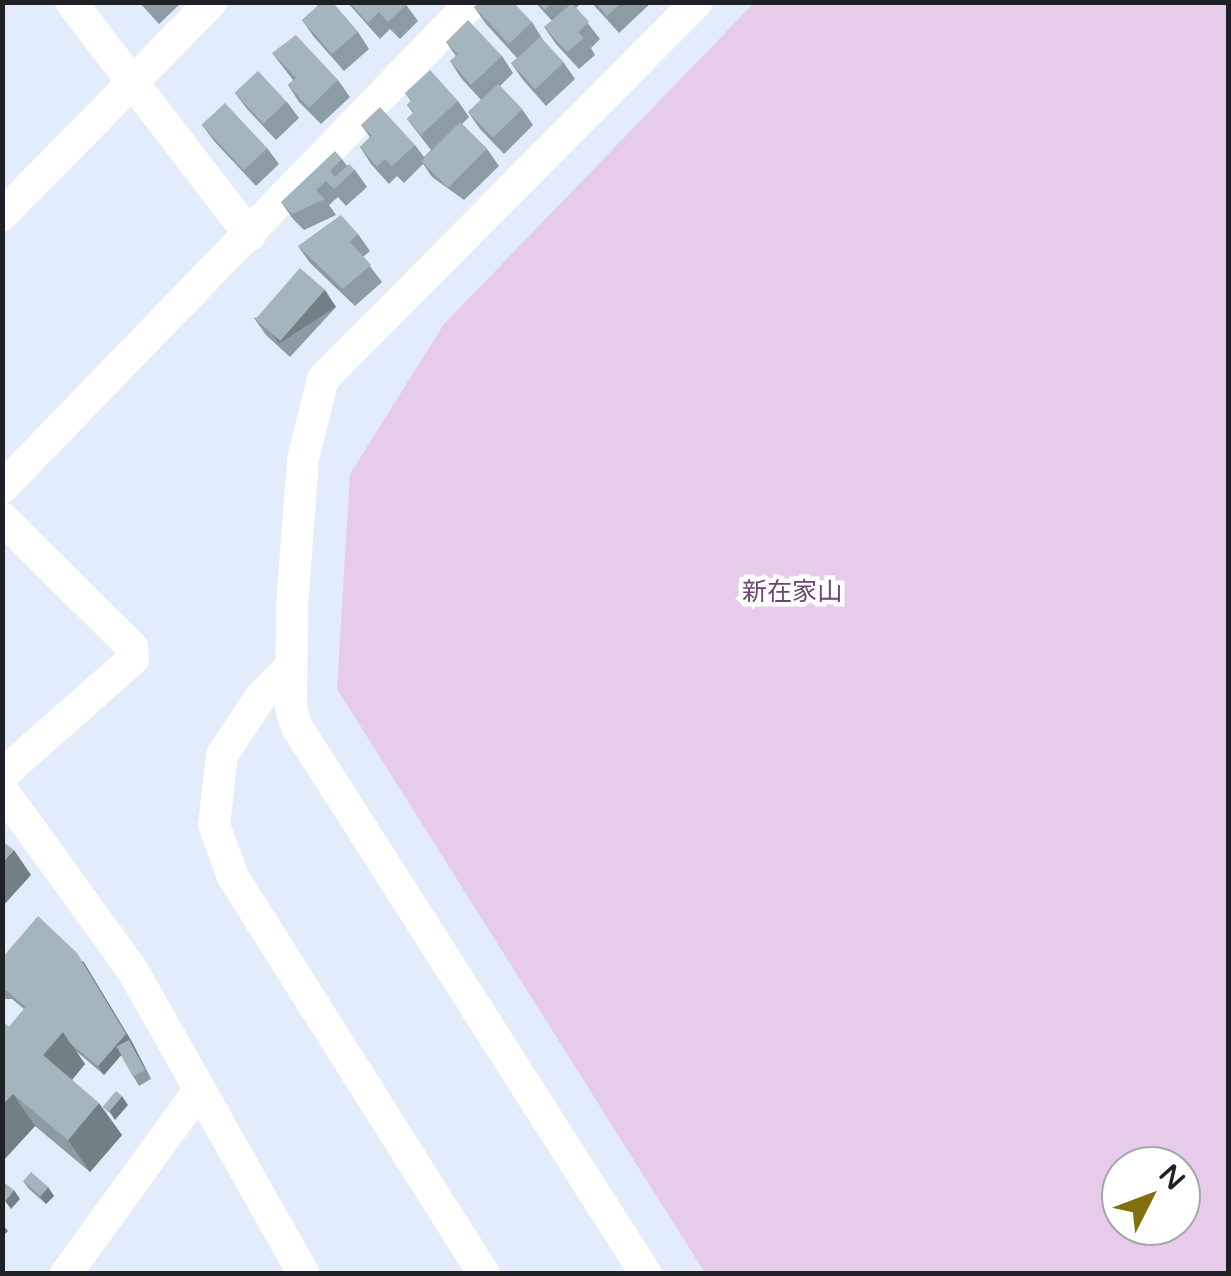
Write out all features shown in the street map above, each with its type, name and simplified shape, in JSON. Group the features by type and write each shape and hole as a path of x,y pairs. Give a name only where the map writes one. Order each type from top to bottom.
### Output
{"street":[{"path":"70,2 250,235"},
{"path":"2,215 212,2"},
{"path":"2,488 472,2"},
{"path":"646,1274 297,728 291,666 303,459 323,379 697,2"},
{"path":"2,518 132,647 133,659 2,775"},
{"path":"291,666 260,698 222,754 214,824 233,876 484,1274"},
{"path":"2,790 133,970 304,1274"},
{"path":"66,1274 200,1089"}],"green space":[{"name":"新在家山","path":"755,2 1228,3 1228,1273 705,1273 337,689 350,474 444,324"}],"building":[{"path":"322,2 332,2 358,32 332,54 302,20"},
{"path":"349,2 406,5 388,22 379,12 368,23"},
{"path":"479,2 513,2 532,22 509,44 474,7"},
{"path":"595,2 622,2 607,16"},
{"path":"572,3 589,22 578,32 584,38 567,52 544,27"},
{"path":"468,20 502,56 471,85 450,61 458,54 446,42"},
{"path":"296,35 338,80 309,108 288,85 296,78 272,53"},
{"path":"540,37 564,63 535,89 511,64"},
{"path":"430,70 458,101 421,135 407,119 414,112 407,105 412,100 405,93"},
{"path":"258,71 287,102 263,124 235,93"},
{"path":"498,84 522,109 493,138 469,112"},
{"path":"225,103 267,148 244,170 202,125"},
{"path":"380,107 415,145 392,166 385,159 377,167 360,147 372,136 361,125"},
{"path":"460,122 487,149 448,188 421,161"},
{"path":"335,151 342,159 330,171 335,177 349,164 355,170 334,189 326,181 316,190 325,199 292,214 281,202"},
{"path":"341,215 358,234 350,242 371,265 343,289 298,246"},
{"path":"300,268 325,290 280,341 255,319"},
{"path":"2,841 14,850 2,863"},
{"path":"38,916 77,953 126,1034 98,1066 28,1004 26,1007 2,990 2,958"},
{"path":"28,1004 63,1032 43,1055 99,1103 68,1140 13,1094 2,1105 2,1021 9,1027"},
{"path":"129,1040 145,1070 133,1077 117,1047"},
{"path":"116,1091 122,1096 109,1112 103,1107"},
{"path":"31,1172 48,1187 40,1196 23,1181"},
{"path":"2,1181 14,1190 5,1201 2,1199"}]}
